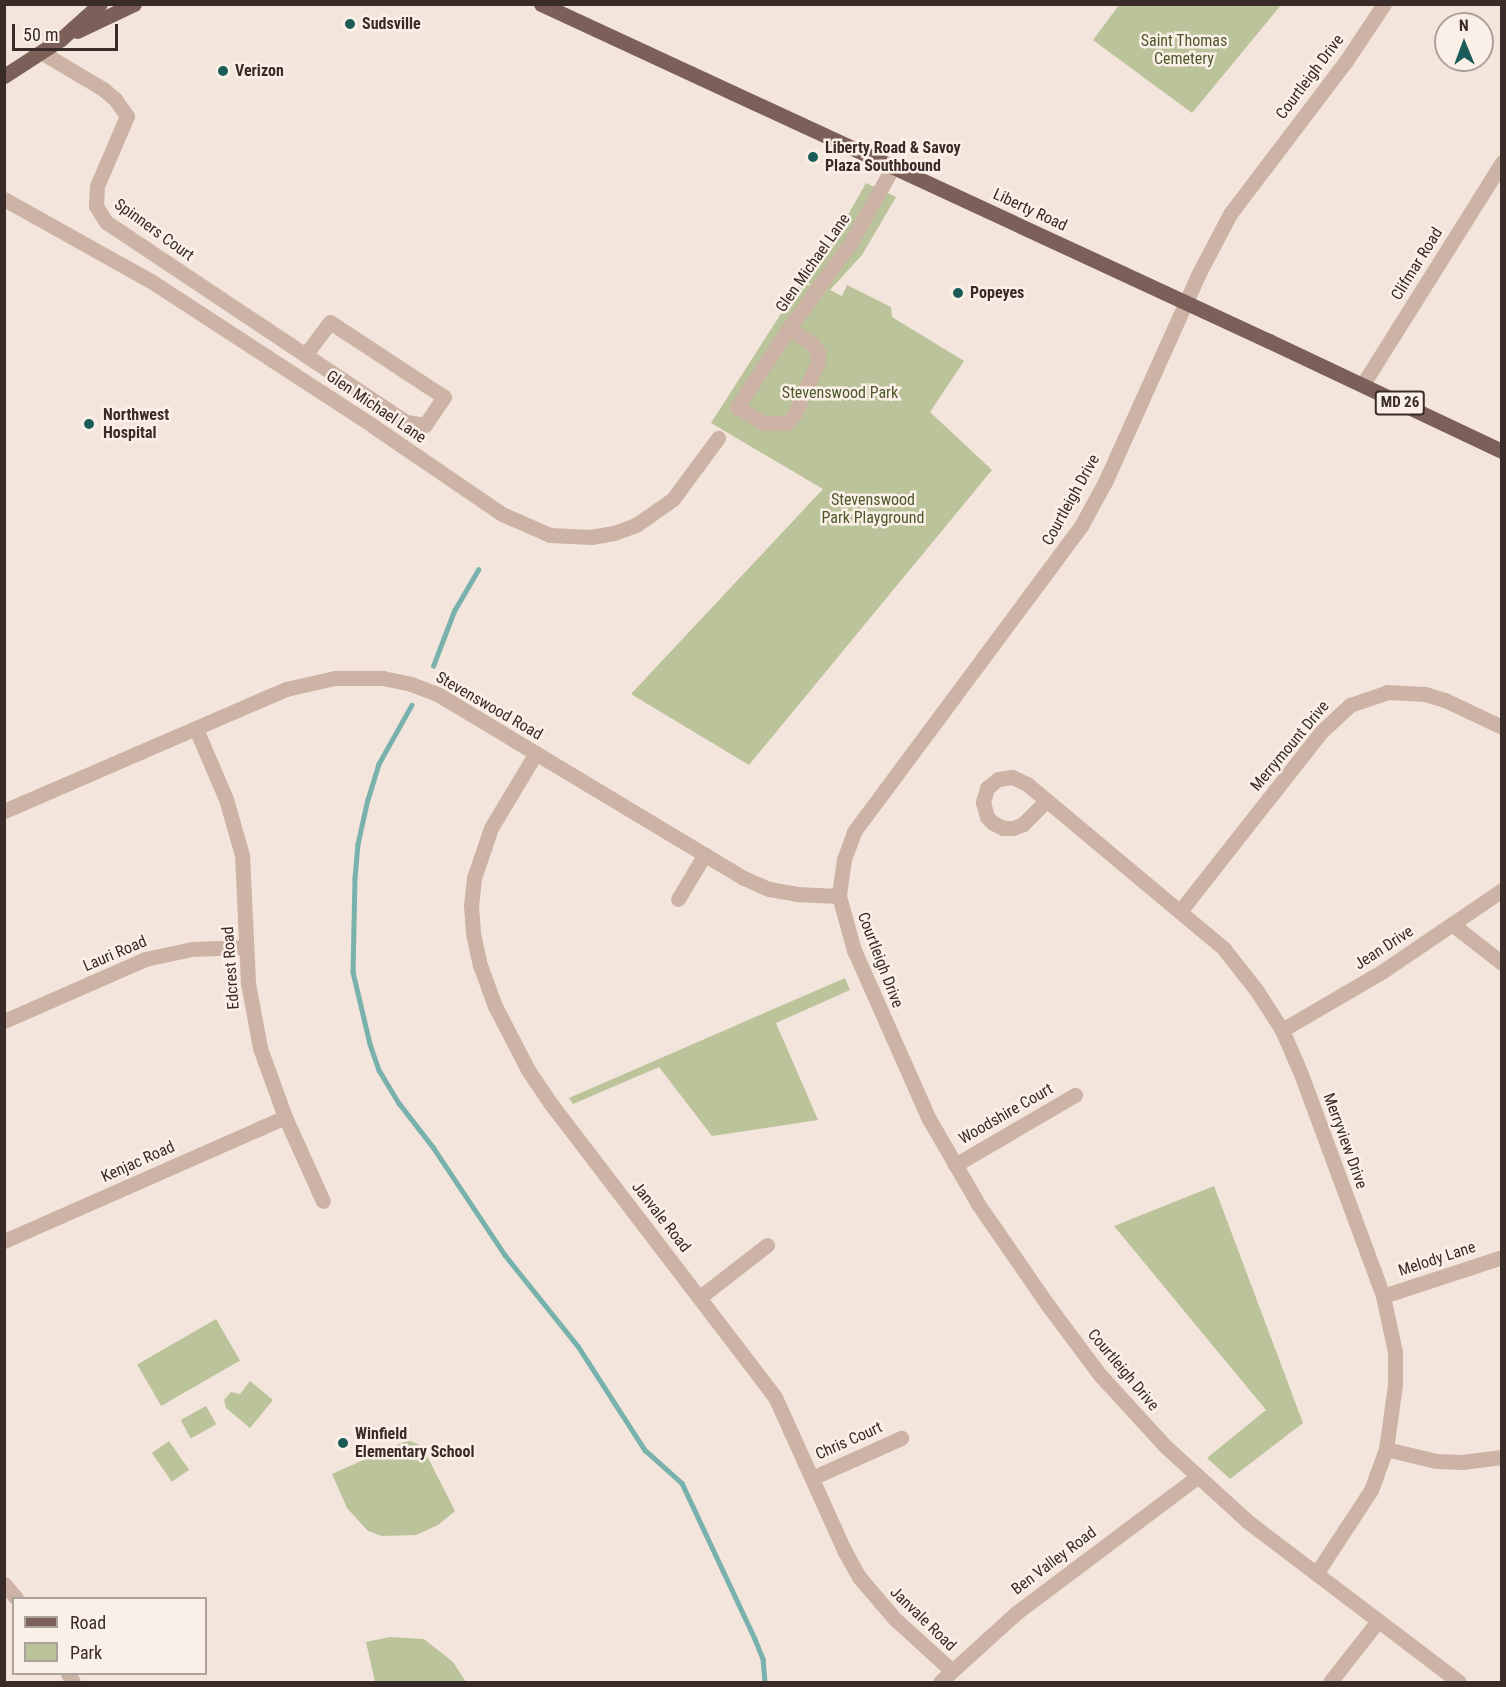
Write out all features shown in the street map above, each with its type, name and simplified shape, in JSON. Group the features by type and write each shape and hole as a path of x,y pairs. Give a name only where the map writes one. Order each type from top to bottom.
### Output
{"main road":[{"path":"61,39 100,4"},
{"path":"4,76 61,39 134,4"},
{"name":"Liberty Road","path":"541,4 1363,384 1502,451"}],"street":[{"name":"Courtleigh Drive","path":"1384,4 1346,62 1230,214 1186,302 1105,483 1081,526 854,832 844,859 839,896 854,950 906,1072 955,1165 978,1204 1047,1304 1100,1375 1197,1478 1316,1574 1459,1683"},
{"name":"Spinners Court","path":"41,52 103,89 115,99 127,116 97,186 96,206 106,222 305,355 406,422 425,425 444,397 330,322 305,355"},
{"name":"Clifmar Road","path":"1363,384 1502,162"},
{"name":"Glen Michael Lane","path":"789,328 813,345 818,352 818,362 794,415 787,423 763,423 737,407 789,328 851,242 893,167"},
{"name":"Glen Michael Lane","path":"4,199 154,283 373,426 502,514 550,535 591,537 614,533 636,525 673,500 718,438"},
{"name":"Stevenswood Road","path":"4,811 286,690 310,682 335,678 383,678 411,684 440,695 744,878 769,889 796,894 839,896"},
{"name":"Merrymount Drive","path":"1180,910 1321,732 1350,705 1377,694 1406,691 1444,700 1502,727"},
{"name":"Edcrest Road","path":"196,729 226,799 242,855 248,983 260,1048 285,1117 323,1201"},
{"name":"Janvale Road","path":"536,753 491,828 474,878 472,933 480,966 495,1006 540,1087 775,1397 844,1550 859,1577 895,1619 951,1670"},
{"name":"Merryview Drive","path":"1046,801 1180,910 1224,949 1257,991 1282,1030 1301,1074 1383,1296 1395,1352 1395,1385 1386,1449 1371,1490 1316,1574"},
{"path":"678,899 705,854"},
{"name":"Jean Drive","path":"1282,1030 1355,989 1502,890"},
{"path":"1452,924 1502,963"},
{"name":"Lauri Road","path":"4,1020 145,959 192,949 246,947"},
{"name":"Woodshire Court","path":"955,1165 1075,1095"},
{"name":"Kenjac Road","path":"4,1241 285,1117"},
{"path":"700,1297 767,1245"},
{"name":"Melody Lane","path":"1383,1296 1502,1257"},
{"name":"Chris Court","path":"812,1478 901,1438"},
{"path":"1386,1449 1436,1461 1462,1462 1502,1457"},
{"name":"Ben Valley Road","path":"940,1683 951,1670 1016,1613 1197,1478"},
{"path":"4,1584 14,1597"},
{"path":"1330,1683 1378,1622"}],"green space":[{"name":"Saint Thomas Cemetery","path":"1120,4 1281,5 1192,113 1093,40"},
{"name":"Stevenswood Park","path":"866,183 896,197 862,255 830,290 842,296 847,285 891,307 892,317 964,361 930,412 992,470 749,765 631,694 823,489 711,423 807,273 835,238"},
{"path":"845,978 850,990 776,1023 818,1120 712,1136 659,1067 573,1104 569,1098"},
{"path":"1214,1186 1303,1423 1230,1479 1207,1458 1266,1410 1114,1226"},
{"path":"216,1319 240,1361 161,1406 137,1364"},
{"path":"250,1381 273,1400 250,1428 226,1408 224,1400 231,1392 240,1394"},
{"path":"206,1406 216,1424 191,1438 181,1420"},
{"path":"408,1440 422,1446 455,1511 438,1525 416,1535 382,1536 368,1531 347,1508 332,1474"},
{"path":"169,1441 189,1470 172,1482 152,1453"},
{"path":"390,1637 424,1639 453,1662 466,1682 375,1682 366,1642"}],"waterway":[{"path":"433,666 454,611 478,570"},
{"path":"412,705 379,764 358,844 353,972 370,1044 379,1070 399,1103 433,1147 505,1255 578,1346 645,1450 682,1483 755,1639 763,1659 765,1682"}],"place":[{"name":"Sudsville","path":"350,24"},
{"name":"Verizon","path":"223,71"},
{"name":"Liberty Road & Savoy Plaza Southbound","path":"813,157"},
{"name":"Popeyes","path":"958,293"},
{"name":"Northwest Hospital","path":"89,424"},
{"name":"Winfield Elementary School","path":"343,1443"}],"park label":[{"name":"Stevenswood Park Playground","path":"873,509"}]}
